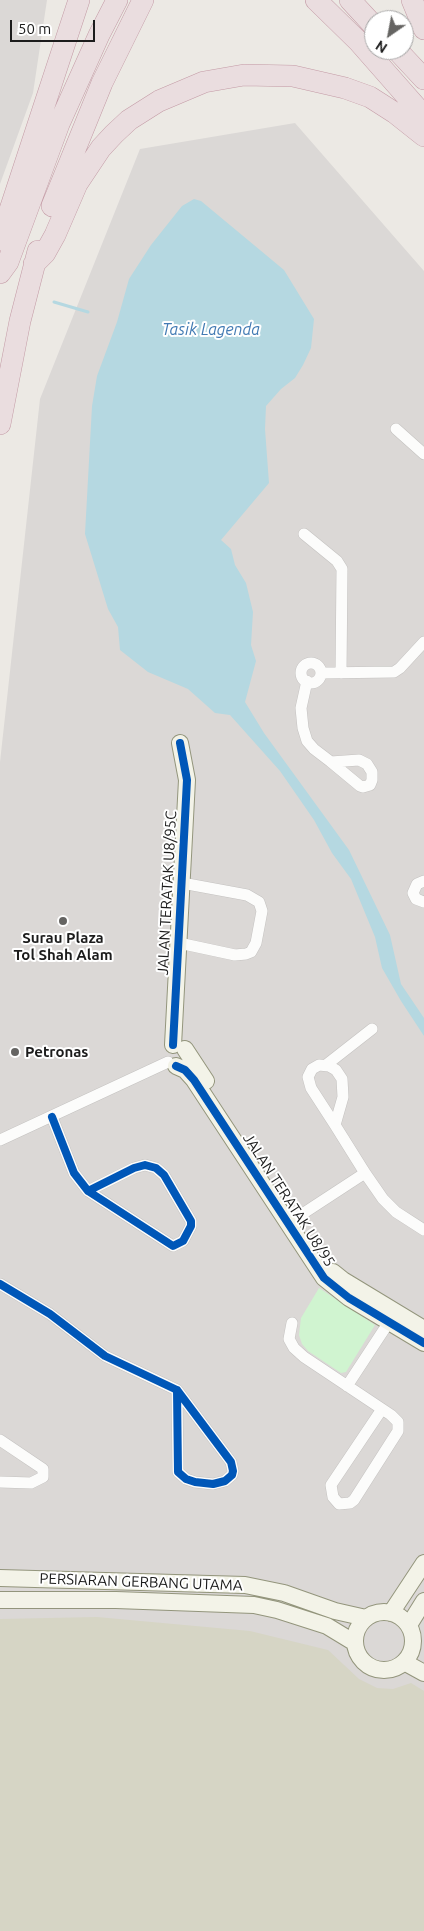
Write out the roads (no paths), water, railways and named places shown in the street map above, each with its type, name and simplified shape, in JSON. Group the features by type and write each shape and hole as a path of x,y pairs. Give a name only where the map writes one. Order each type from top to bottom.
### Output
{"highway":[{"path":"0,240 78,0"},
{"path":"0,273 8,262 59,124 117,0"},
{"path":"0,424 20,321 34,264 52,207 102,83 143,0"},
{"path":"316,0 359,42 424,116"},
{"path":"350,0 364,15"},
{"path":"412,0 424,29"},
{"path":"406,60 424,79"},
{"path":"34,264 45,253 55,236 77,184 101,148 114,134 129,120 159,101 204,82 244,75 293,76 345,88 370,97 395,112 424,136"}],"street":[{"path":"396,429 424,454"},
{"path":"304,534 337,561 342,569 341,673"},
{"path":"321,673 394,672 424,643"},
{"path":"308,663 317,664 321,673 319,679 315,682 307,681 303,677 302,671 308,663"},
{"path":"307,681 302,708 303,728 307,741 314,750 331,762"},
{"name":"JALAN TERATAK U8/95C","path":"179,1047 179,943 187,780 180,743"},
{"path":"424,881 417,884 413,893 416,899 424,902"},
{"name":"JALAN TERATAK U8/95C","path":"179,943 235,955 246,954 251,952 256,943 262,911 259,902 247,895 182,883"},
{"path":"326,1065 372,1029"},
{"path":"0,1140 172,1064 182,1065 186,1059 179,1047"},
{"name":"JALAN TERATAK U8/95","path":"179,1047 291,1221 317,1270 331,1285 424,1343"},
{"name":"JALAN TERATAK U8/95","path":"172,1064 185,1070 194,1080 291,1221 330,1269 343,1280 424,1329"},
{"path":"335,1125 342,1097 342,1079 336,1070 326,1065 318,1065 312,1069 308,1081 335,1125 365,1172 383,1199 396,1212 424,1230"},
{"path":"52,1117 74,1173 88,1192 173,1246 183,1242 191,1226 191,1221 164,1175 156,1168 145,1165 134,1168 88,1192"},
{"path":"291,1221 365,1172"},
{"path":"0,1284 44,1310 104,1356 177,1390 231,1462 232,1475 224,1481 213,1484 195,1482 186,1479 178,1472 177,1390"},
{"path":"346,1386 389,1322"},
{"path":"292,1323 289,1339 294,1348 304,1357 382,1409 398,1422 398,1431 354,1500 350,1503 340,1504 333,1496 331,1485 382,1409"},
{"path":"0,1440 43,1469 43,1477 30,1482 0,1482"},
{"path":"424,1562 391,1613 404,1620 412,1631 419,1648 410,1654 404,1662 424,1673"},
{"name":"PERSIARAN GERBANG UTAMA","path":"0,1578 245,1584 284,1593 335,1611 366,1618 382,1612 391,1613"},
{"name":"PERSIARAN GERBANG UTAMA","path":"0,1600 116,1600 254,1605 277,1610 327,1626 355,1643 362,1660 370,1666 388,1670 404,1662"},
{"path":"408,1625 424,1601"},
{"path":"355,1643 356,1633 366,1618"}],"water":[{"name":"Tasik Lagenda","path":"194,199 201,201 284,270 314,319 311,348 303,365 295,378 281,389 266,406 265,429 269,483 221,540 231,549 235,565 246,583 253,612 251,645 256,661 245,702 264,733 349,850 390,935 401,984 424,1018 424,1036 382,968 375,937 351,879 332,853 314,820 280,771 230,715 215,713 188,689 148,672 120,650 118,627 108,609 85,534 92,406 97,376 117,322 129,279 151,245 182,206"}],"waterway":[{"path":"54,302 88,312"}],"place":[{"name":"Surau Plaza Tol Shah Alam","path":"63,921"},
{"name":"Petronas","path":"15,1052"}]}
